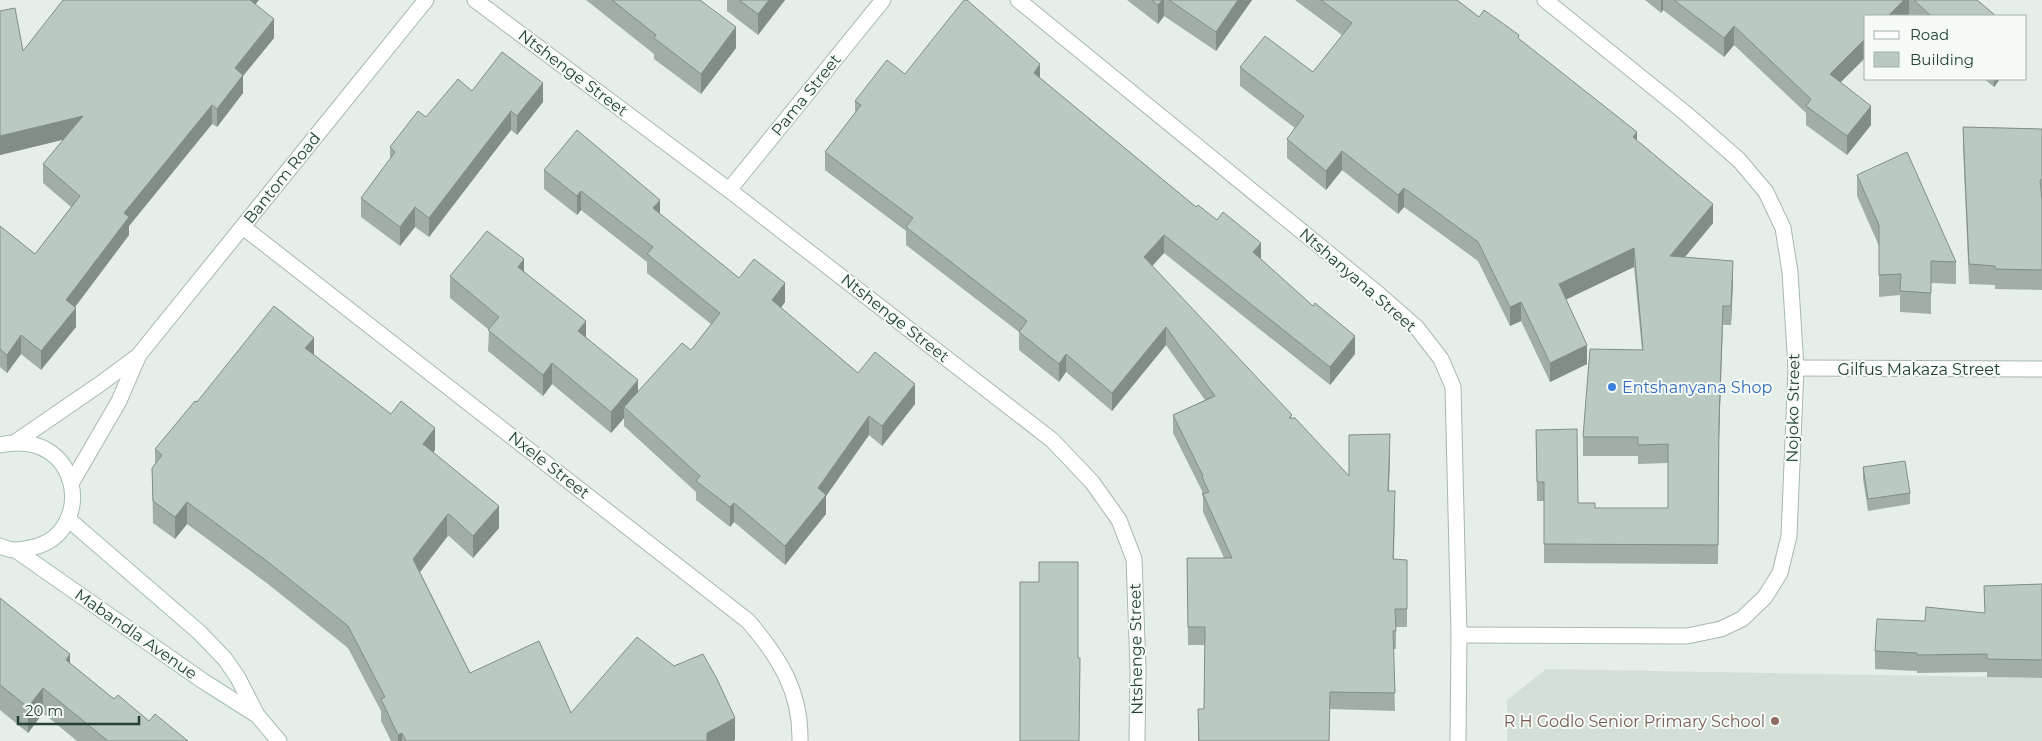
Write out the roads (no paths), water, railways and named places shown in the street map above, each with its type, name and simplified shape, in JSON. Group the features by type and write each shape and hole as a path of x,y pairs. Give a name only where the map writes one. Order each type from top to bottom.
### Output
{"street":[{"name":"Bantom Road","path":"17,441 138,356 426,0"},
{"name":"Ntshenge Street","path":"475,0 729,190 1052,440 1092,482 1119,520 1134,559 1138,669 1138,741"},
{"name":"Pama Street","path":"729,190 883,0"},
{"name":"Ntshanyana Street","path":"1018,0 1376,292 1417,328 1441,359 1452,387 1459,635 1458,741"},
{"name":"Nojoko Street","path":"1459,635 1687,636 1721,629 1742,619 1765,597 1780,573 1789,536 1796,368 1790,272 1783,228 1766,192 1740,160 1684,112 1545,0"},
{"name":"Nxele Street","path":"243,227 748,621 770,647 784,669 795,698 800,741"},
{"name":"Bantom Road","path":"72,482 119,401 138,356"},
{"name":"Gilfus Makaza Street","path":"1796,368 2042,369"},
{"path":"0,445 17,441 35,444 52,452 64,466 72,482 73,501 68,519 57,534 42,545 17,551 0,546"},
{"name":"Mabandla Avenue","path":"68,519 199,632 226,659 257,715 279,741"},
{"name":"Mabandla Avenue","path":"17,551 204,681 257,715"}],"place":[{"name":"Entshanyana Shop","path":"1612,387"},
{"name":"R H Godlo Senior Primary School","path":"1775,721"}]}
